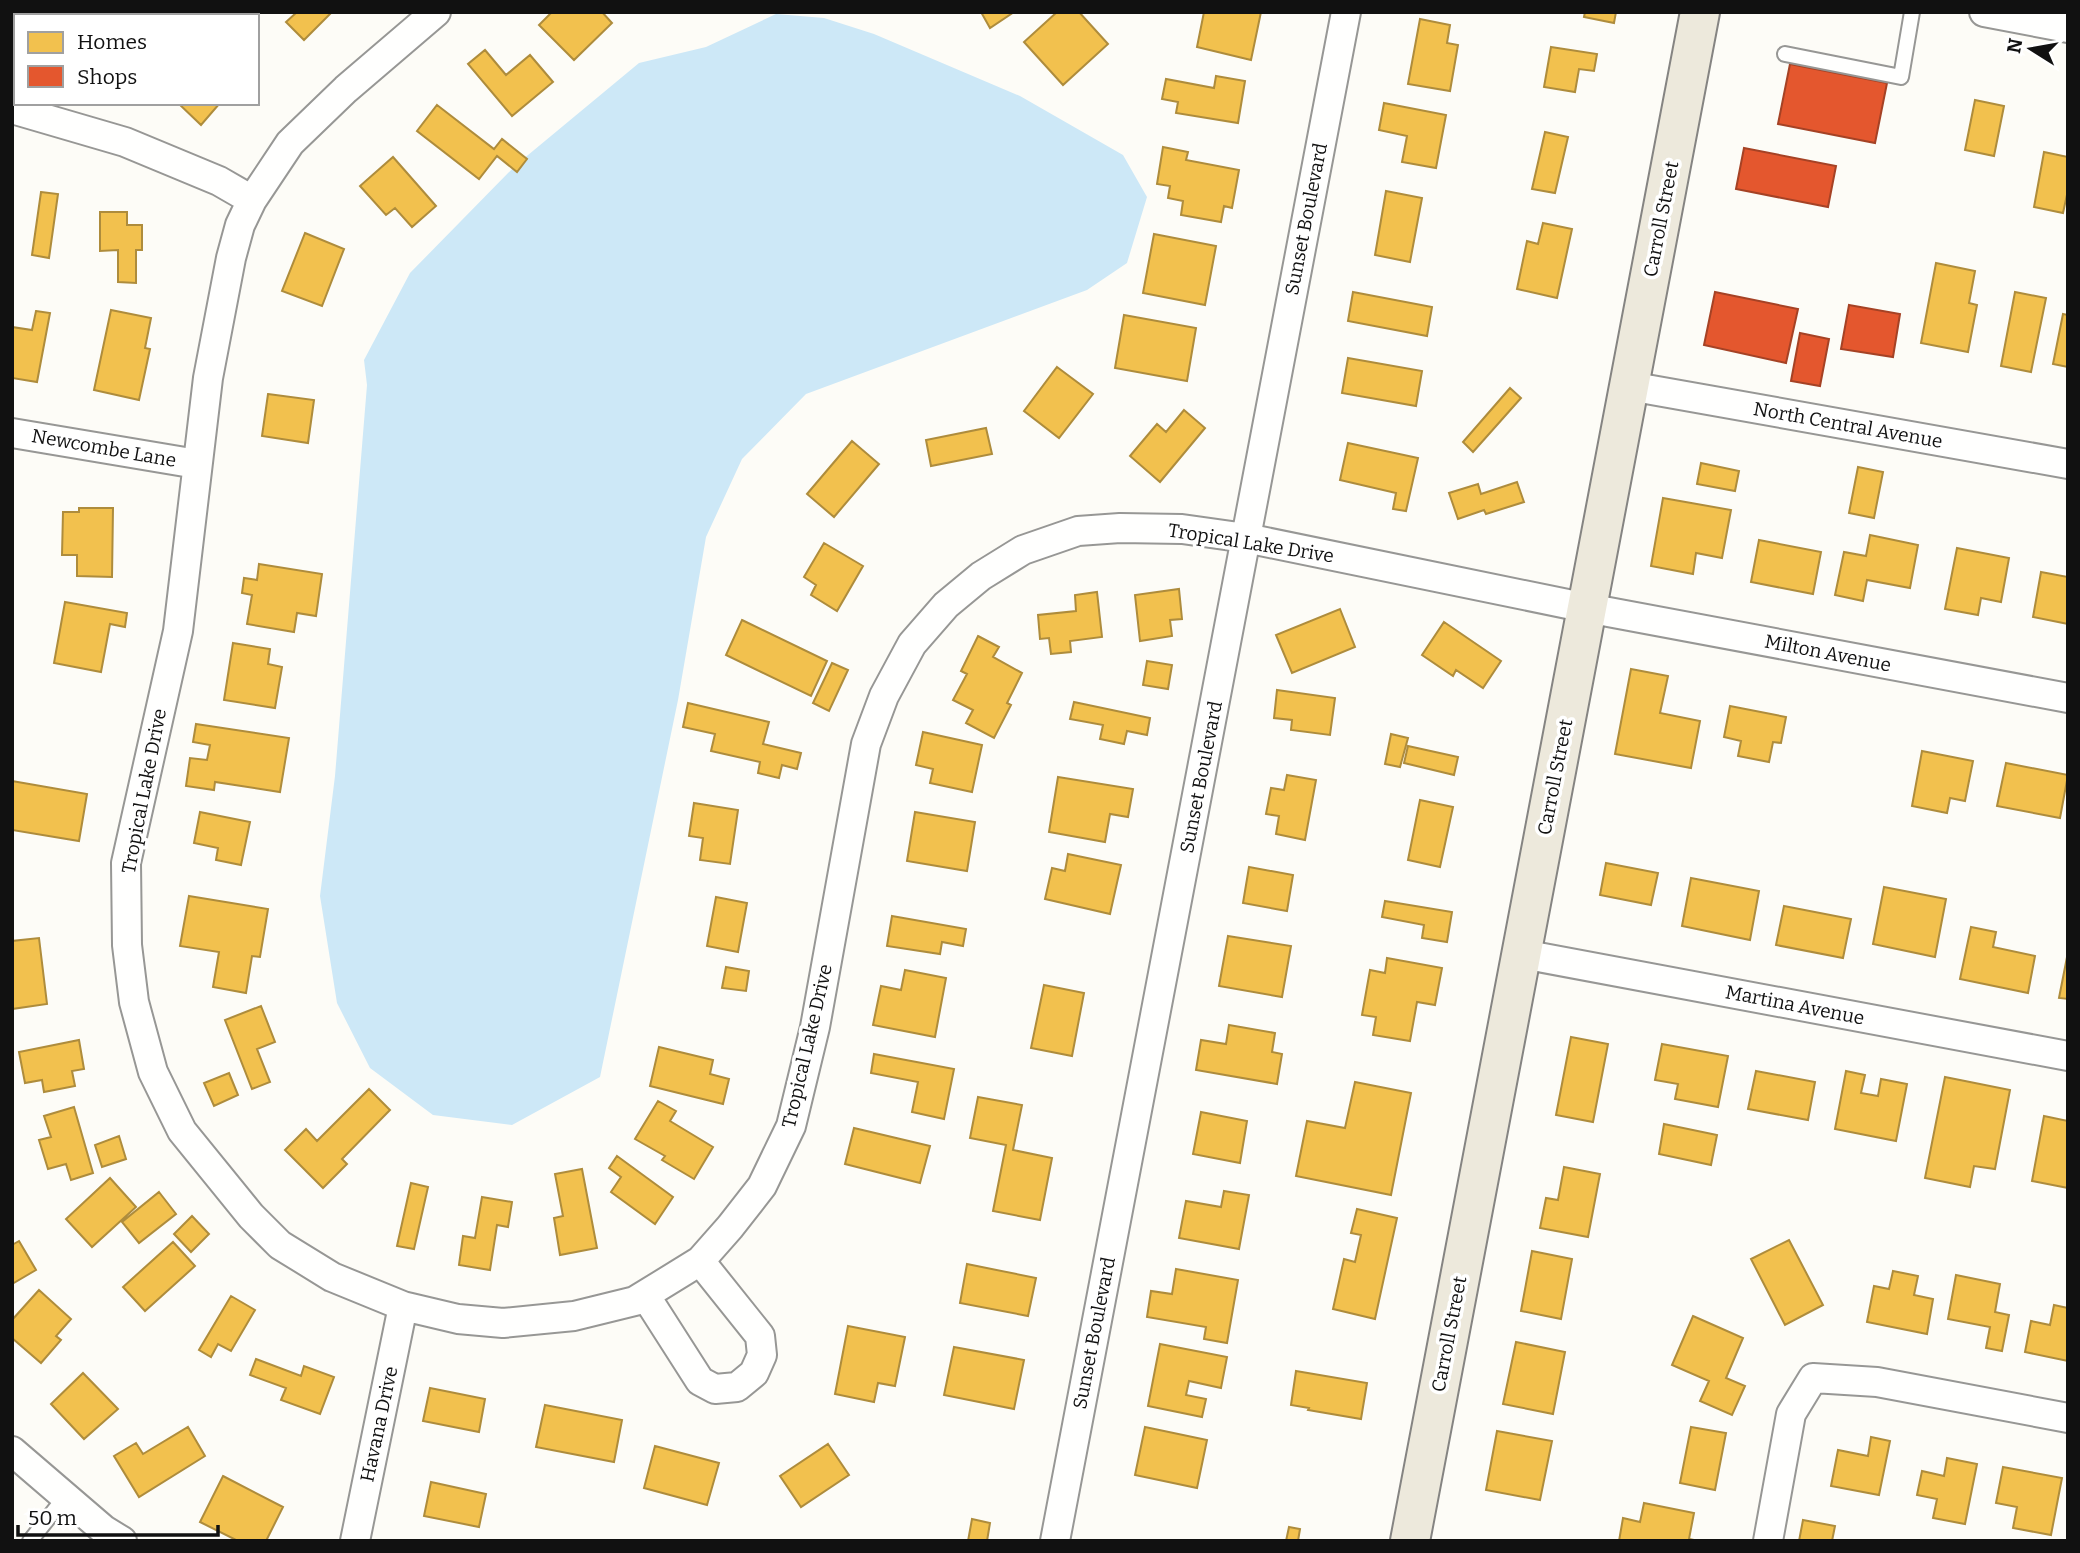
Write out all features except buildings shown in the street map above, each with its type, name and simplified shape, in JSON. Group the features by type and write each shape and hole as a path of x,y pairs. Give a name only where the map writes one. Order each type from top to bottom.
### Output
{"main road":[{"name":"Carroll Street","path":"1410,1541 1700,12"}],"street":[{"name":"Tropical Lake Drive","path":"436,12 346,89 290,143 252,200 240,225 208,377 178,631 126,863 127,945 134,1002 153,1072 182,1131 251,1216 280,1245 332,1277 403,1306 458,1319 503,1323 573,1316 635,1301 699,1261 762,1186 791,1126 814,1027 866,744 884,696 912,644 946,605 981,576 1023,550 1077,531 1182,528 1246,538 1587,608"},
{"name":"Sunset Boulevard","path":"1055,1541 1346,12"},
{"path":"1984,12 2068,28"},
{"path":"12,109 125,142 219,181 252,200"},
{"name":"North Central Avenue","path":"1629,386 2068,464"},
{"name":"Newcombe Lane","path":"12,433 197,464"},
{"name":"Milton Avenue","path":"1587,608 2068,698"},
{"name":"Martina Avenue","path":"1522,954 2068,1056"},
{"path":"645,1295 700,1381 715,1389 737,1387 754,1373 762,1355 760,1336 699,1261"},
{"name":"Havana Drive","path":"355,1541 403,1306"},
{"path":"1769,1541 1791,1415 1813,1378 1877,1382 2068,1418"},
{"path":"14,1455 104,1530 122,1541"}],"lane":[{"path":"1785,54 1901,77 1912,12"},
{"path":"30,1541 65,1497"}],"water":[{"path":"776,14 824,18 874,34 1020,96 1123,155 1147,197 1127,263 1087,290 806,394 742,459 706,537 678,700 600,1077 512,1125 433,1115 370,1068 337,1003 320,896 335,776 367,385 364,360 410,273 516,165 639,63 706,47"}]}
